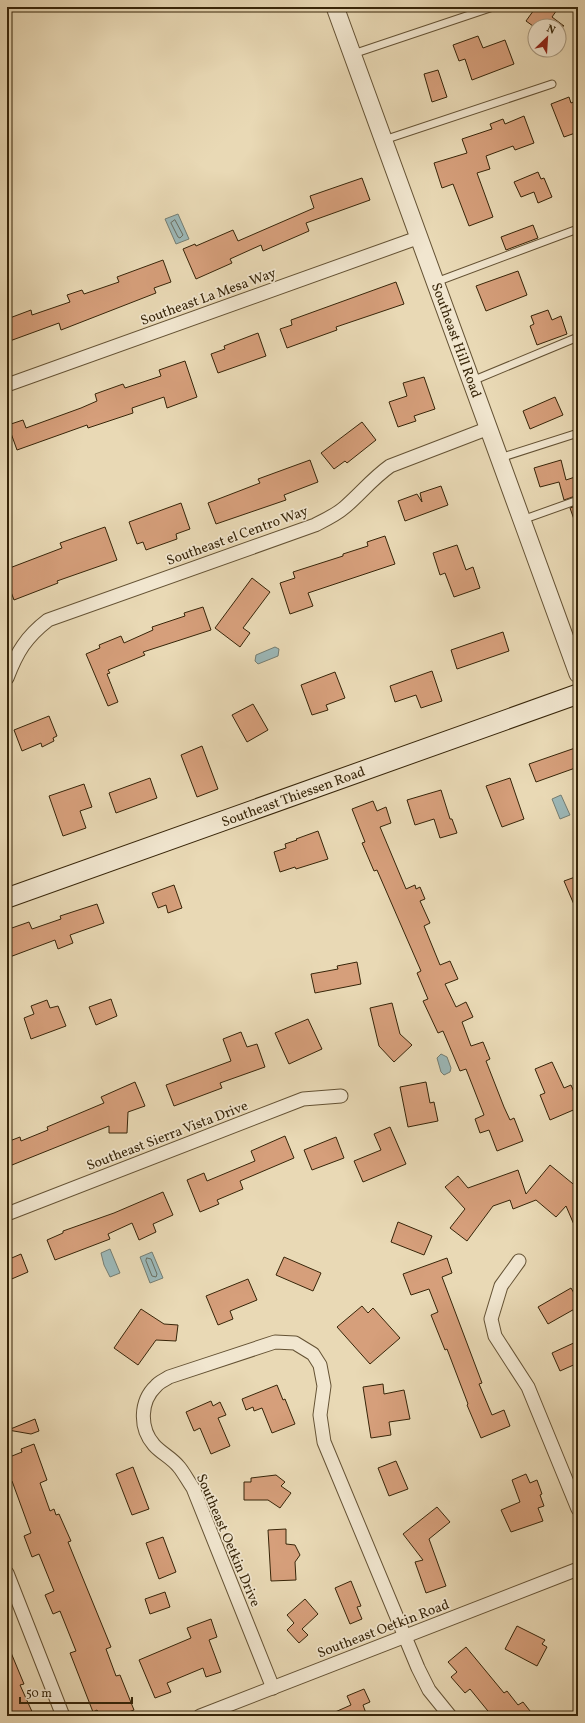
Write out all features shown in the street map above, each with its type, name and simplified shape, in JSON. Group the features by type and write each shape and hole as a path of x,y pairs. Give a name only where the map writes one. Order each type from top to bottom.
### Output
{"main road":[{"name":"Southeast Thiessen Road","path":"7,898 578,694"}],"street":[{"name":"Southeast Hill Road","path":"335,7 578,674"},
{"name":"Southeast La Mesa Way","path":"7,385 420,237"},
{"name":"Southeast el Centro Way","path":"7,678 25,641 48,620 315,525 331,517 345,507 378,474 390,466 489,428"},
{"name":"Southeast Sierra Vista Drive","path":"7,1214 303,1099 341,1096"},
{"path":"519,1261 501,1286 491,1319 495,1336 528,1387 578,1509"},
{"name":"Southeast Oetkin Drive","path":"273,1688 193,1488 180,1468 154,1445 145,1430 142,1414 146,1398 156,1386 169,1377 275,1342 295,1343 313,1354 320,1365 324,1386 320,1415 324,1442 405,1638 429,1690 450,1716"},
{"name":"Southeast Oetkin Road","path":"202,1716 405,1638 578,1569"},
{"path":"7,1573 63,1716"}],"lane":[{"path":"353,54 493,7"},
{"path":"384,140 552,84"},
{"path":"435,282 575,230"},
{"path":"472,381 578,337"},
{"path":"500,458 578,433"},
{"path":"522,520 578,500"}],"water":[{"path":"178,214 189,239 176,244 165,219"},
{"path":"275,647 279,649 278,656 258,664 255,661 256,655"},
{"path":"561,795 570,815 560,819 552,799"},
{"path":"441,1054 447,1057 451,1068 450,1072 444,1075 441,1072 437,1058"},
{"path":"110,1249 120,1273 110,1277 104,1265 101,1253"},
{"path":"152,1252 163,1278 150,1283 140,1257"}],"building":[{"path":"536,7 559,7 552,17 553,18 528,18"},
{"path":"478,36 483,48 505,40 514,64 472,80 465,59 459,61 453,45"},
{"path":"438,70 447,97 432,102 424,74"},
{"path":"569,97 571,103 578,100 578,132 564,137 551,104"},
{"path":"524,116 534,143 515,150 513,146 486,156 490,169 477,173 493,217 469,226 453,184 442,188 434,163 467,153 462,139 492,129 490,124 503,119 505,124"},
{"path":"538,172 541,179 544,178 552,197 538,203 534,192 521,197 514,182"},
{"path":"362,178 370,200 306,223 309,231 263,251 261,245 230,259 232,263 196,279 183,249 195,244 196,246 233,230 238,241 314,208 310,196"},
{"path":"533,225 538,238 506,250 501,237"},
{"path":"163,260 171,282 154,288 156,293 61,330 59,323 7,342 7,319 31,310 32,315 70,302 67,295 82,290 84,294 119,282 117,277"},
{"path":"518,271 527,295 486,311 476,286"},
{"path":"396,282 404,304 336,327 337,330 287,348 280,329 292,325 291,320"},
{"path":"548,310 552,320 561,316 567,334 537,345 530,326 534,324 531,316"},
{"path":"258,333 266,356 218,373 211,354 225,349 224,346"},
{"path":"185,361 197,397 167,408 164,397 132,408 133,413 88,428 87,425 17,450 8,425 23,420 26,428 97,401 95,394 123,384 125,388 161,376 159,370"},
{"path":"424,377 435,409 414,416 416,421 398,427 389,402 407,396 403,383"},
{"path":"555,397 563,415 530,429 523,411"},
{"path":"362,422 376,440 347,463 345,461 334,469 321,453"},
{"path":"310,460 318,482 284,495 286,500 216,524 208,503 260,483 258,479"},
{"path":"561,460 566,480 575,477 578,487 578,495 564,500 559,482 540,487 534,468"},
{"path":"441,486 448,505 405,521 398,501 417,494 422,502 420,493"},
{"path":"181,503 190,529 176,534 177,539 146,550 143,542 137,544 129,522"},
{"path":"578,505 578,524 576,525 570,508"},
{"path":"105,527 117,560 57,581 58,583 14,600 7,581 7,569 62,548 60,543"},
{"path":"385,536 395,564 308,593 313,606 290,614 280,583 295,578 293,572 343,556 343,554 368,546 367,542"},
{"path":"457,545 466,570 473,567 480,588 454,597 445,573 440,575 433,553"},
{"path":"252,578 270,592 243,628 250,633 240,647 215,628"},
{"path":"203,607 211,630 143,652 145,655 108,670 110,673 107,674 118,702 108,706 86,654 100,648 99,645 121,636 124,643 153,630 152,627 185,616 184,613"},
{"path":"503,632 509,651 457,669 451,650"},
{"path":"432,671 442,701 421,708 416,695 395,702 390,686"},
{"path":"335,672 345,698 326,705 328,710 312,715 301,685"},
{"path":"253,704 268,730 247,742 232,715"},
{"path":"49,716 57,736 53,738 54,741 42,747 41,743 22,751 14,730"},
{"path":"202,746 218,789 197,797 181,755"},
{"path":"578,747 578,767 536,782 529,764"},
{"path":"150,778 157,798 116,813 109,793"},
{"path":"510,778 524,819 502,827 486,786"},
{"path":"84,784 92,807 80,811 86,828 63,836 49,796"},
{"path":"441,790 450,819 452,819 457,833 440,838 434,819 415,825 407,800"},
{"path":"373,801 377,811 386,807 391,823 380,827 406,889 415,885 416,889 420,887 425,899 420,901 430,923 424,926 440,965 450,961 458,979 445,984 456,1007 466,1002 473,1017 462,1022 471,1046 483,1042 490,1059 486,1061 504,1107 510,1120 514,1118 523,1141 497,1151 489,1130 480,1133 475,1119 484,1115 466,1069 460,1071 443,1031 438,1033 423,1001 428,999 417,973 421,971 377,870 374,871 362,843 365,842 352,809"},
{"path":"318,831 328,859 296,869 295,867 280,872 274,852 286,848 285,844"},
{"path":"578,876 578,914 564,881"},
{"path":"174,885 182,908 168,913 166,905 158,908 152,893"},
{"path":"97,904 104,923 70,935 73,943 58,949 55,940 7,958 7,935 11,933 9,929 29,922 32,929 61,919 60,916"},
{"path":"357,962 361,984 315,993 311,974 338,969 337,966"},
{"path":"111,999 117,1016 96,1025 89,1007"},
{"path":"47,1000 50,1008 58,1006 66,1026 31,1039 24,1018 34,1014 31,1006"},
{"path":"392,1003 400,1034 412,1045 394,1062 379,1046 370,1008"},
{"path":"308,1019 322,1049 289,1064 275,1033"},
{"path":"241,1032 247,1047 257,1044 265,1067 220,1083 222,1088 174,1106 166,1085 231,1061 223,1039"},
{"path":"552,1062 564,1088 571,1085 578,1101 578,1108 550,1120 540,1095 545,1093 535,1069"},
{"path":"135,1082 145,1106 128,1112 127,1133 109,1133 109,1126 7,1167 7,1142 20,1137 21,1141 48,1130 47,1127 104,1103 101,1097"},
{"path":"426,1082 430,1103 434,1102 438,1121 408,1127 400,1087"},
{"path":"390,1127 406,1164 363,1182 354,1161 381,1150 374,1134"},
{"path":"285,1136 294,1158 240,1181 243,1189 217,1200 219,1204 200,1212 187,1180 204,1173 207,1181 255,1161 251,1151"},
{"path":"336,1137 344,1158 312,1170 304,1150"},
{"path":"550,1165 578,1188 578,1234 566,1206 556,1217 536,1200 513,1209 510,1200 493,1206 467,1241 450,1228 465,1209 445,1187 458,1176 468,1188 518,1170 526,1194"},
{"path":"163,1192 173,1215 153,1224 156,1232 139,1240 132,1223 108,1234 110,1239 55,1260 47,1240 63,1233 63,1231 114,1213"},
{"path":"398,1222 432,1236 424,1255 391,1242"},
{"path":"21,1254 28,1272 7,1281 7,1260"},
{"path":"284,1257 321,1273 313,1291 276,1275"},
{"path":"447,1258 452,1273 442,1277 482,1383 479,1384 492,1415 504,1410 510,1426 481,1438 467,1405 468,1404 447,1349 445,1350 431,1315 438,1312 429,1289 411,1295 403,1274"},
{"path":"248,1279 257,1300 230,1311 233,1319 218,1325 206,1296"},
{"path":"571,1288 578,1300 578,1307 548,1324 538,1307"},
{"path":"362,1306 368,1313 373,1308 400,1338 370,1364 337,1327"},
{"path":"141,1309 164,1324 178,1325 176,1341 156,1340 138,1365 114,1348"},
{"path":"578,1341 578,1363 560,1371 552,1353"},
{"path":"383,1384 384,1394 404,1390 410,1419 389,1422 391,1435 371,1438 363,1387"},
{"path":"277,1385 283,1400 285,1399 295,1424 272,1433 262,1408 254,1411 253,1407 246,1410 242,1399"},
{"path":"211,1401 213,1406 220,1402 226,1415 218,1418 230,1446 211,1454 200,1428 194,1431 186,1412"},
{"path":"35,1419 39,1431 31,1434 8,1430"},
{"path":"34,1444 47,1480 40,1483 50,1511 54,1509 56,1515 59,1514 71,1541 68,1542 111,1647 106,1649 116,1676 120,1675 134,1710 118,1716 101,1716 97,1710 93,1712 70,1653 76,1651 60,1611 53,1614 45,1595 54,1591 39,1554 32,1557 24,1536 31,1533 12,1481 7,1483 7,1458 22,1452 21,1449"},
{"path":"396,1461 408,1489 389,1496 378,1468"},
{"path":"133,1467 149,1509 132,1515 116,1474"},
{"path":"526,1474 530,1483 537,1480 544,1506 538,1508 543,1521 511,1532 501,1510 520,1502 512,1480"},
{"path":"276,1475 285,1482 281,1486 291,1493 280,1508 268,1500 244,1500 244,1482 251,1482 251,1478"},
{"path":"437,1507 450,1522 429,1539 446,1586 426,1593 415,1562 423,1560 403,1534"},
{"path":"286,1529 286,1544 295,1545 300,1555 295,1562 296,1580 271,1581 268,1530"},
{"path":"163,1537 176,1572 159,1579 146,1543"},
{"path":"351,1581 361,1606 357,1607 362,1619 350,1624 335,1588"},
{"path":"165,1592 170,1607 150,1614 145,1599"},
{"path":"305,1599 318,1614 302,1629 308,1635 299,1643 287,1630 294,1623 287,1615"},
{"path":"211,1619 217,1637 209,1640 221,1672 206,1677 203,1668 167,1683 171,1692 155,1698 139,1660 191,1638 187,1628"},
{"path":"517,1626 545,1640 542,1644 547,1647 537,1666 505,1649"},
{"path":"7,1643 24,1684 20,1685 34,1716 9,1716 7,1711"},
{"path":"466,1647 504,1693 507,1691 518,1705 523,1702 534,1716 492,1716 470,1689 465,1693 451,1677 457,1672 448,1662"},
{"path":"364,1689 370,1702 363,1705 367,1716 326,1716 351,1705 347,1696"}]}
